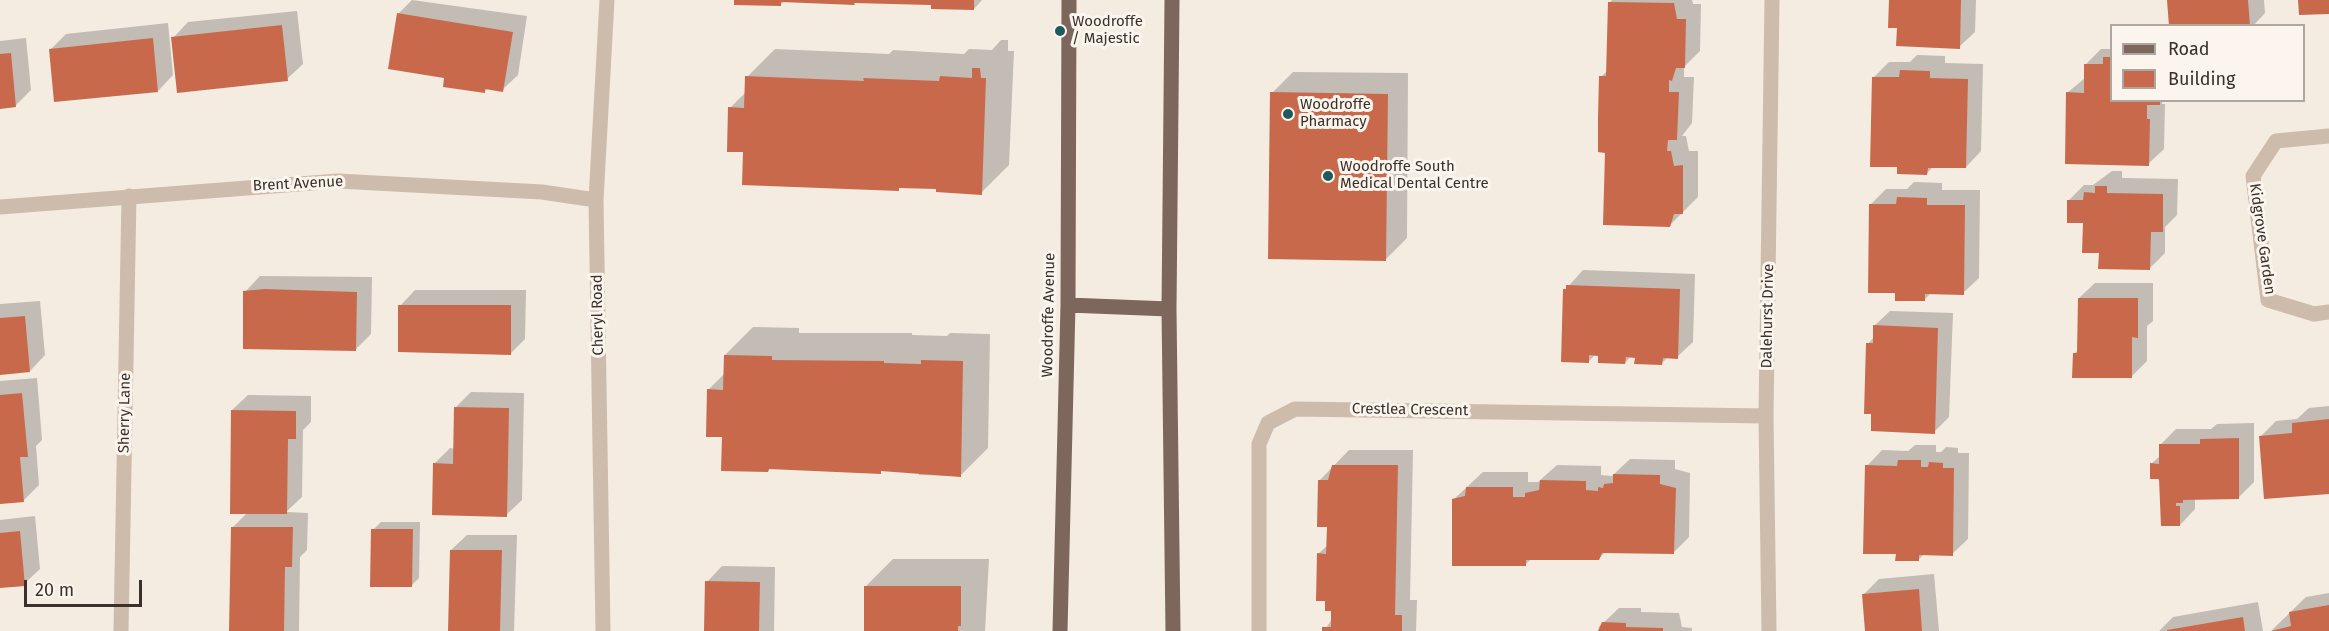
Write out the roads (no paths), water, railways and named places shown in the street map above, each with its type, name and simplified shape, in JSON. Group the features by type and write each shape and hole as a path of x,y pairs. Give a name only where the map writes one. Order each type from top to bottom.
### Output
{"main road":[{"name":"Woodroffe Avenue","path":"1060,631 1068,305 1070,0"},
{"path":"1172,0 1169,309 1173,631"},
{"path":"1068,305 1169,309"}],"street":[{"name":"Cheryl Road","path":"603,631 596,200 607,0"},
{"name":"Dalehurst Drive","path":"1769,631 1766,416 1772,0"},
{"name":"Kidgrove Garden","path":"2329,136 2276,141 2253,177 2268,300 2314,314 2329,312"},
{"name":"Brent Avenue","path":"0,207 338,181 542,192 596,200"},
{"name":"Sherry Lane","path":"121,631 129,196"},
{"name":"Crestlea Crescent","path":"1259,631 1259,444 1268,423 1294,409 1766,416"}],"place":[{"name":"Woodroffe / Majestic","path":"1060,31"},
{"name":"Woodroffe Pharmacy","path":"1288,114"},
{"name":"Woodroffe South Medical Dental Centre","path":"1328,176"}]}
